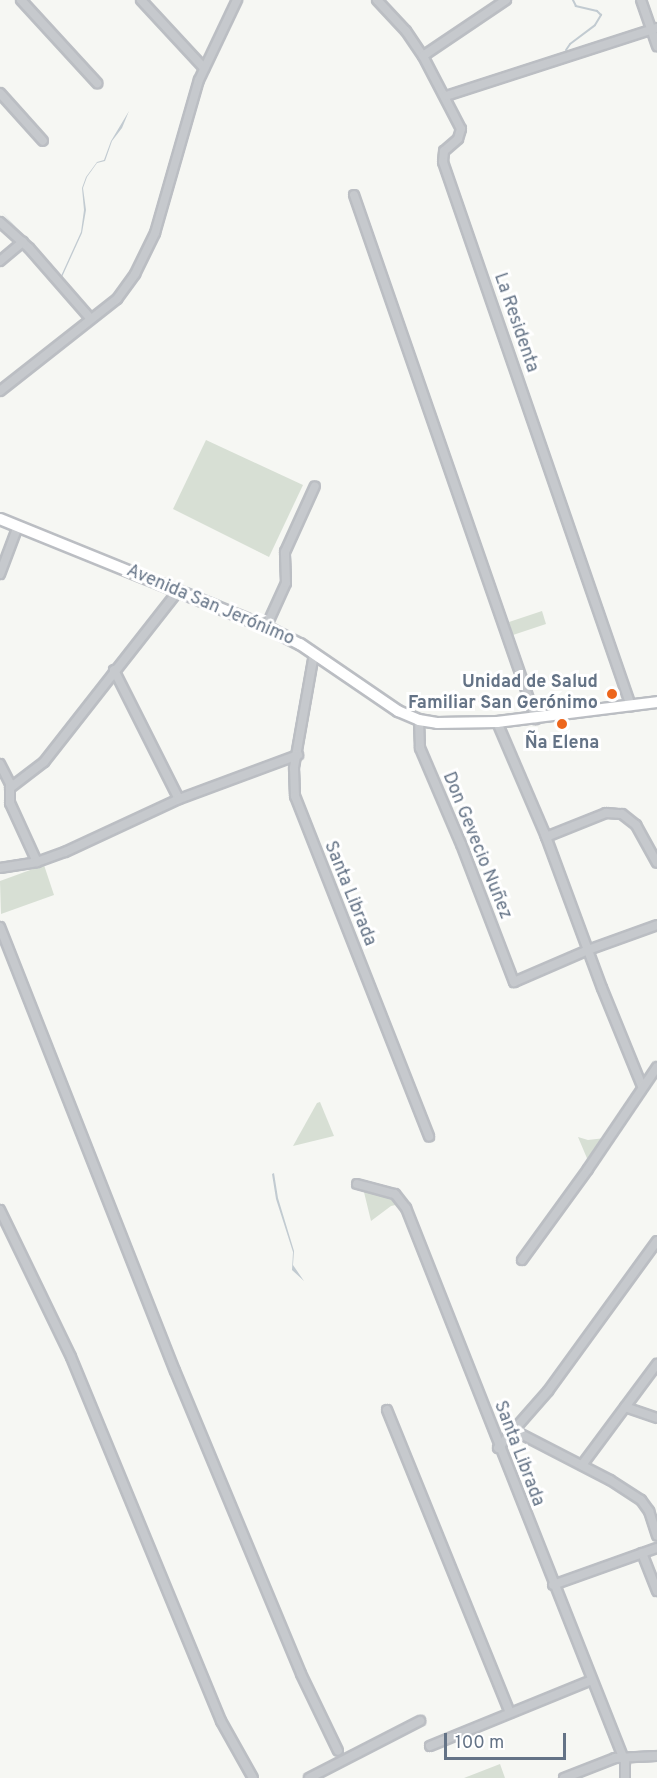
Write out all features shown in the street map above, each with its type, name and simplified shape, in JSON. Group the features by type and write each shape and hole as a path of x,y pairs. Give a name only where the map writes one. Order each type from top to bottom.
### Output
{"street":[{"path":"21,0 97,83"},
{"path":"141,0 204,68"},
{"path":"0,391 117,299 126,287 150,245 188,112 204,68 237,0"},
{"name":"La Residenta","path":"377,0 406,31 423,56 446,96 461,129 458,139 444,151 443,162 631,706"},
{"path":"423,56 506,0"},
{"path":"641,0 654,29 657,46"},
{"path":"446,96 654,29"},
{"path":"0,93 44,141"},
{"path":"354,195 536,719"},
{"path":"0,222 23,242 91,319"},
{"path":"0,261 23,242"},
{"path":"266,627 286,583 285,552 315,486"},
{"name":"Avenida San Jerónimo","path":"0,519 266,627 314,654 398,711 419,720 455,723 497,722 536,719 657,702"},
{"path":"0,574 18,526"},
{"path":"10,788 44,762 114,670 166,610 178,591"},
{"name":"Santa Librada","path":"314,654 294,777 295,796 429,1137"},
{"path":"114,670 179,799"},
{"name":"Don Gevecio Nuñez","path":"419,720 420,748 461,844 514,982 588,950"},
{"path":"497,722 546,837 642,1086"},
{"path":"0,868 37,862 179,799 298,755"},
{"path":"0,764 10,788 10,803 37,862"},
{"path":"546,837 606,813 622,814 636,825 657,863"},
{"path":"588,950 657,925"},
{"path":"0,927 175,1371 301,1674 338,1751"},
{"path":"522,1260 588,1169 657,1067"},
{"name":"Santa Librada","path":"357,1184 395,1194 405,1208 498,1448 624,1759"},
{"path":"0,1210 71,1357 221,1721 253,1778"},
{"path":"498,1448 515,1431 657,1241"},
{"path":"582,1466 657,1364"},
{"path":"625,1407 657,1418"},
{"path":"387,1410 510,1713"},
{"path":"515,1431 641,1500 649,1511 657,1536"},
{"path":"554,1585 657,1548"},
{"path":"642,1553 657,1591"},
{"path":"430,1746 592,1680"},
{"path":"309,1778 420,1721"},
{"path":"564,1778 624,1759 657,1756"},
{"path":"624,1759 625,1778"}],"shaded area":[{"path":"129,111 122,128 112,141 105,161 97,163 87,177 83,188 86,210 82,233 62,277 91,312 0,210 61,276 81,232 84,210 82,188 86,177 97,162 104,160 111,141"},
{"path":"206,440 303,485 269,557 173,509"},
{"path":"542,611 546,624 513,635 509,622"},
{"path":"44,865 54,895 1,914 0,881"},
{"path":"320,1102 334,1136 293,1146 317,1103"},
{"path":"578,1137 588,1140 605,1138 589,1163"},
{"path":"274,1173 278,1198 294,1251 293,1265 304,1281 292,1270 293,1252 276,1199 272,1174"},
{"path":"363,1188 392,1196 400,1204 391,1206 371,1221"},
{"path":"500,1764 505,1778 464,1778"}],"waterway":[{"path":"566,50 570,44 595,25 601,15 597,11 576,6 573,0"},
{"path":"164,578 220,601"}],"place":[{"name":"Unidad de Salud Familiar San Gerónimo","path":"612,694"},
{"name":"Ña Elena","path":"562,724"}]}
